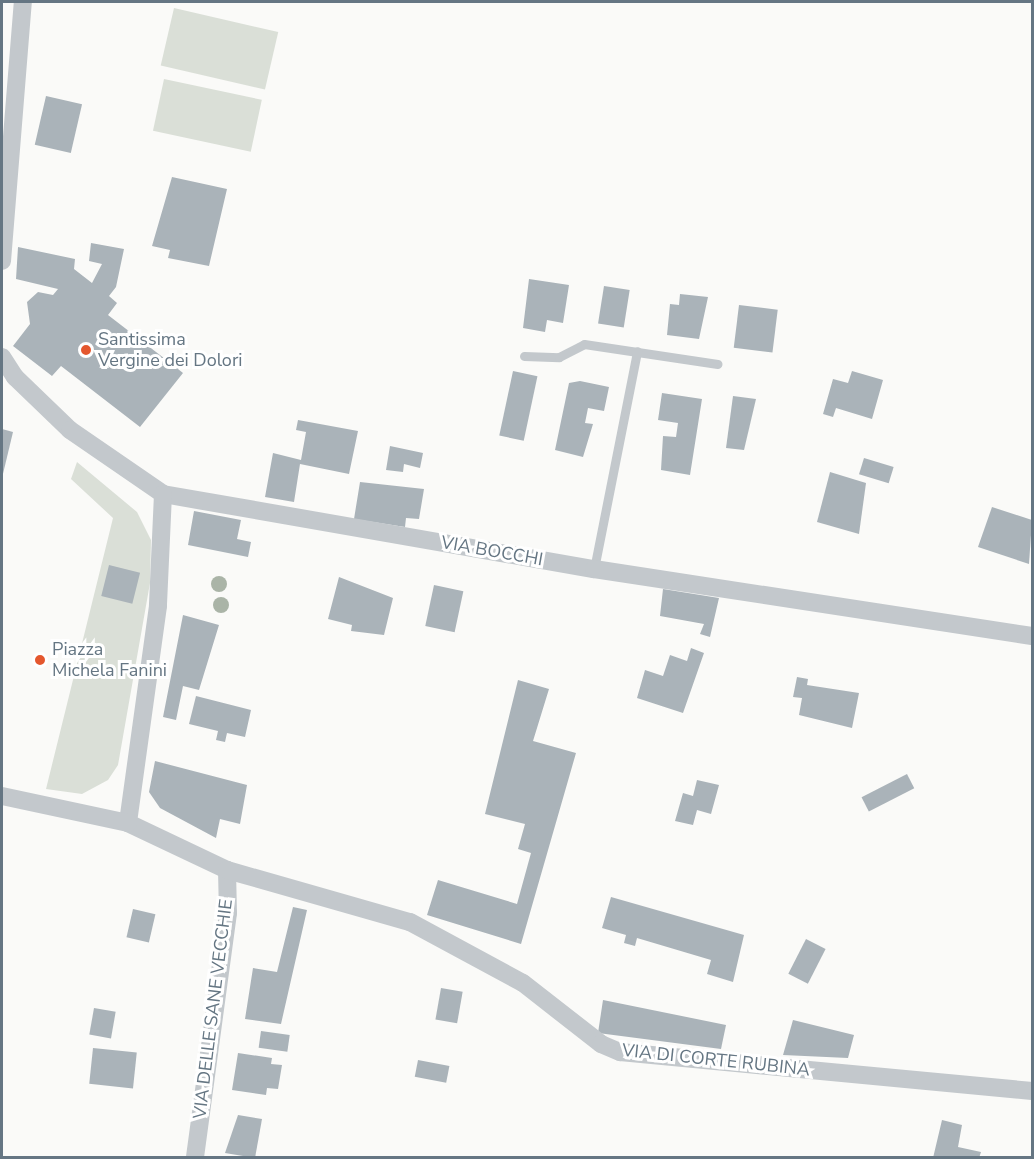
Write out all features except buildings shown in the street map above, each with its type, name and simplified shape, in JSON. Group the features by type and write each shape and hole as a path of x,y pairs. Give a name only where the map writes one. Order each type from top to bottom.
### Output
{"street":[{"path":"2,261 23,2"},
{"name":"VIA BOCCHI","path":"2,357 15,377 70,430 163,494 594,569 1032,636"},
{"path":"128,823 158,606 163,494"},
{"path":"2,796 128,823 227,870"},
{"name":"VIA DI CORTE RUBINA","path":"227,870 410,922 523,983 601,1044 620,1052 1032,1090"},
{"name":"VIA DELLE SANE VECCHIE","path":"195,1158 228,913 227,870"}],"lane":[{"path":"524,356 559,357 584,344 718,364"},
{"path":"594,569 637,351"}],"shaded area":[{"path":"174,8 278,32 265,90 161,65"},
{"path":"164,79 262,100 251,152 153,131"},
{"path":"77,462 137,512 151,540 150,583 118,765 108,780 82,794 46,789 113,518 71,479"}],"place":[{"name":"Santissima Vergine dei Dolori","path":"86,350"},
{"name":"Piazza Michela Fanini","path":"40,660"}]}
